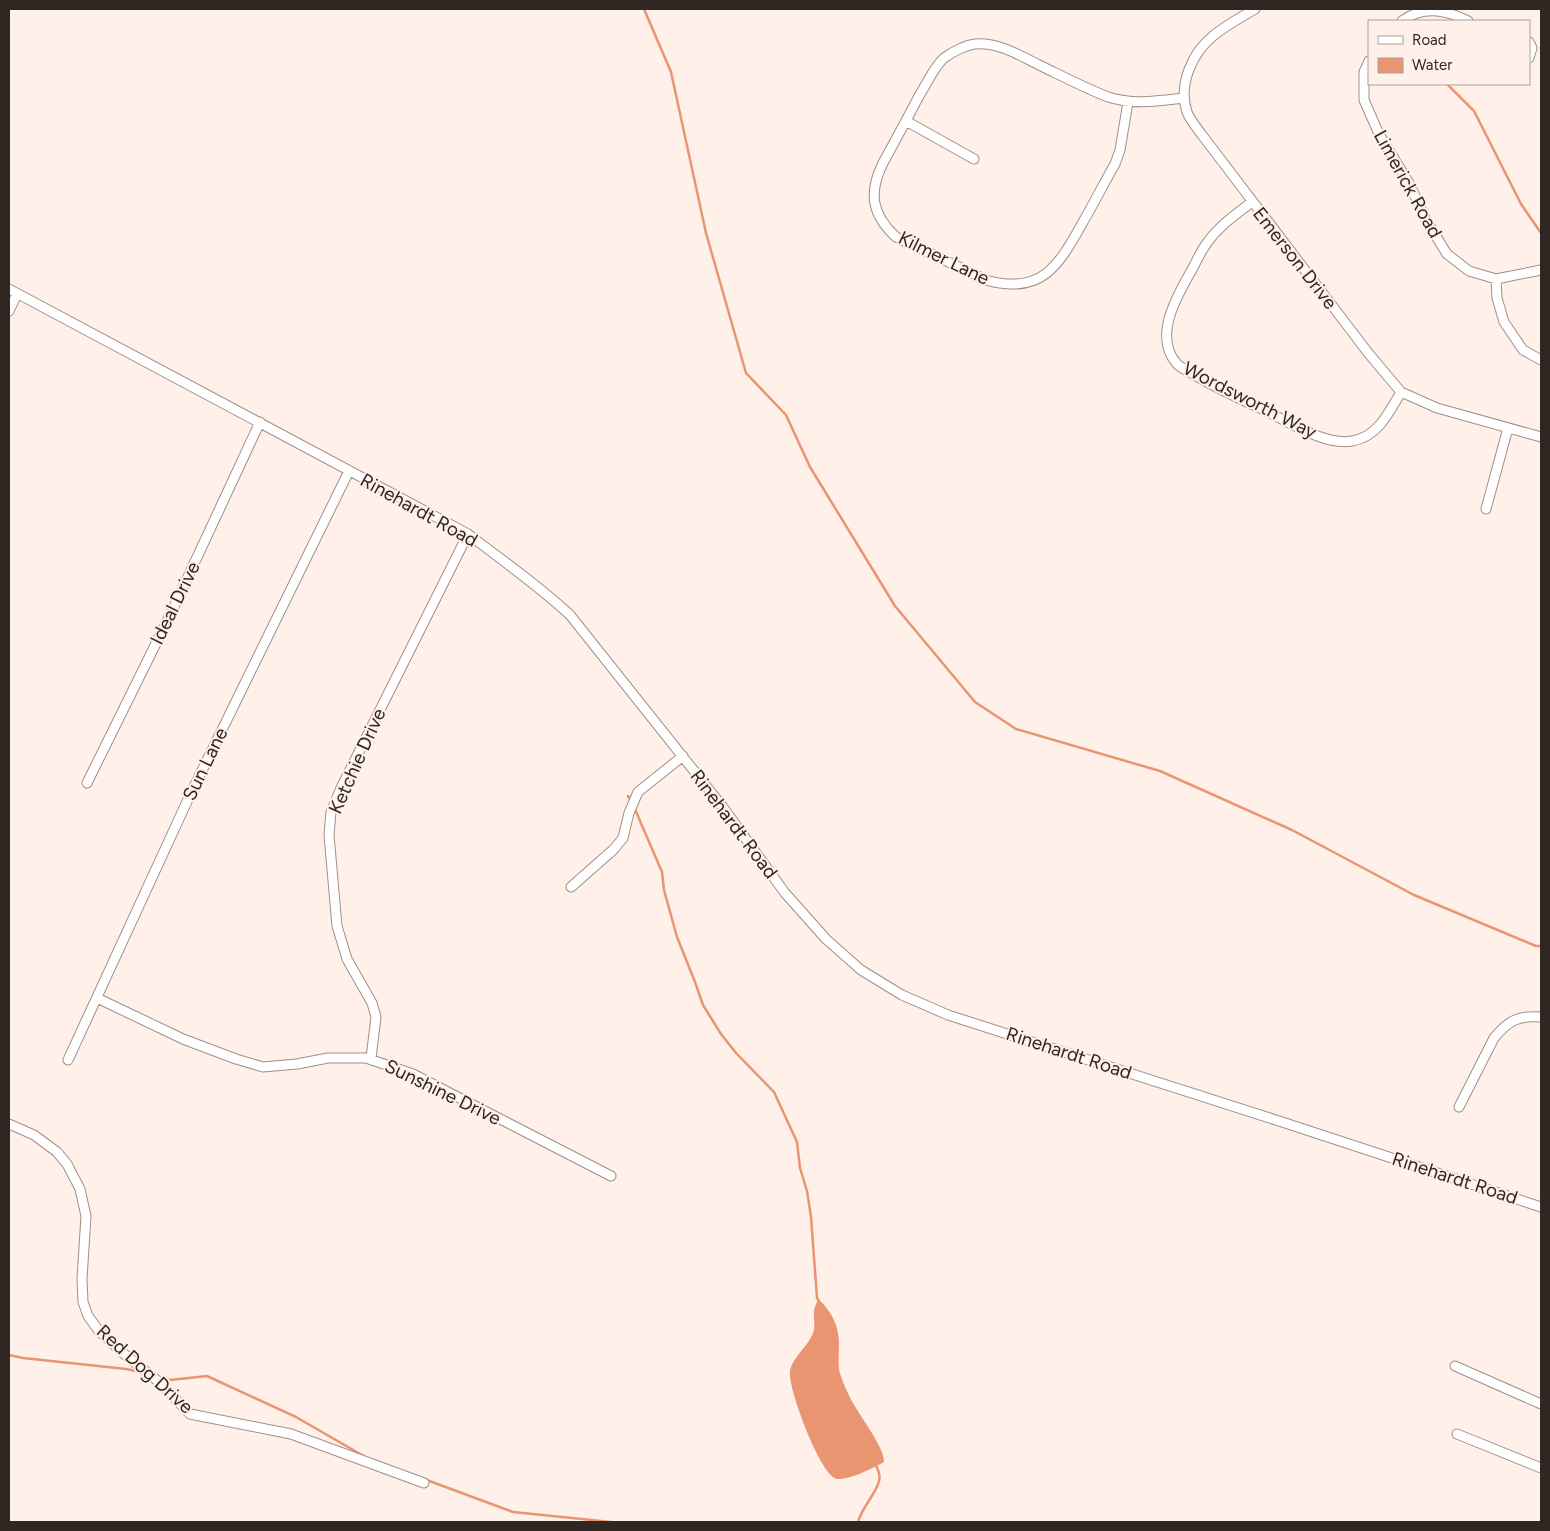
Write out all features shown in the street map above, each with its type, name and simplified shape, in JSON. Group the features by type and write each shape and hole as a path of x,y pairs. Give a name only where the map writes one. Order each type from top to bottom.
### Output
{"street":[{"name":"Emerson Drive","path":"1250,10 1212,36 1199,50 1190,65 1185,80 1184,98 1188,114 1210,148 1369,354 1401,392 1437,408 1541,437"},
{"path":"1404,20 1429,10 1453,13 1466,20"},
{"name":"Kilmer Lane","path":"1128,102 1120,150 1115,164 1065,254 1052,270 1035,280 1020,285 1002,285 986,280 896,238 879,217 874,204 874,188 878,174 933,71 944,59 958,50 974,44 994,45 1010,50 1085,87 1109,97 1128,102 1184,98"},
{"path":"1530,44 1532,53 1530,56"},
{"name":"Limerick Road","path":"1368,63 1364,72 1364,100 1379,134 1409,183 1426,220 1447,254 1469,271 1496,279"},
{"path":"906,122 974,159"},
{"name":"Wordsworth Way","path":"1252,202 1226,223 1207,243 1174,303 1168,323 1166,341 1178,365 1210,384 1316,435 1336,442 1354,442 1370,435 1381,425 1401,392"},
{"path":"1541,270 1496,279 1497,298 1504,322 1523,350 1541,360"},
{"name":"Rinehardt Road","path":"9,290 468,534 519,570 570,615 722,806 785,893 826,939 862,970 902,996 948,1015 1541,1207"},
{"path":"9,311 17,294"},
{"name":"Ideal Drive","path":"87,783 173,609 260,422"},
{"path":"1486,509 1508,428"},
{"name":"Sun Lane","path":"68,1060 190,795 349,471"},
{"name":"Ketchie Drive","path":"371,1058 376,1017 372,1003 347,959 337,926 329,835 331,812 341,788 468,534"},
{"path":"571,887 614,850 623,838 629,813 638,792 683,756"},
{"name":"Sunshine Drive","path":"98,998 183,1039 263,1067 297,1064 328,1058 371,1058 413,1074 612,1176"},
{"path":"1459,1107 1494,1038 1500,1030 1508,1022 1517,1019 1541,1017"},
{"name":"Red Dog Drive","path":"9,1124 34,1135 57,1152 67,1164 80,1189 86,1216 82,1280 83,1302 88,1316 99,1331 159,1382 190,1414 291,1434 424,1483"},
{"path":"1456,1366 1541,1404"},
{"path":"1458,1434 1541,1468"}],"water":[{"path":"818,1299 830,1313 836,1325 839,1337 839,1370 844,1384 880,1447 884,1462 861,1473 842,1479 837,1479 830,1475 815,1449 794,1396 791,1381 791,1367 813,1333 814,1310"}],"waterway":[{"path":"644,9 671,72 706,233 746,373 786,415 810,467 895,606 975,702 1016,729 1160,771 1292,830 1414,895 1536,946 1541,946"},
{"path":"1448,85 1474,111 1521,204 1541,233"},
{"path":"628,796 632,802"},
{"path":"634,807 662,872 664,890 677,937 703,1005 721,1034 736,1053 774,1092 797,1142 800,1168 807,1191 811,1217 817,1298 819,1301"},
{"path":"9,1355 141,1372"},
{"path":"158,1377 170,1380 207,1376 296,1417 367,1458"},
{"path":"858,1522 880,1479 876,1465"},
{"path":"424,1479 513,1512 611,1522"}]}
